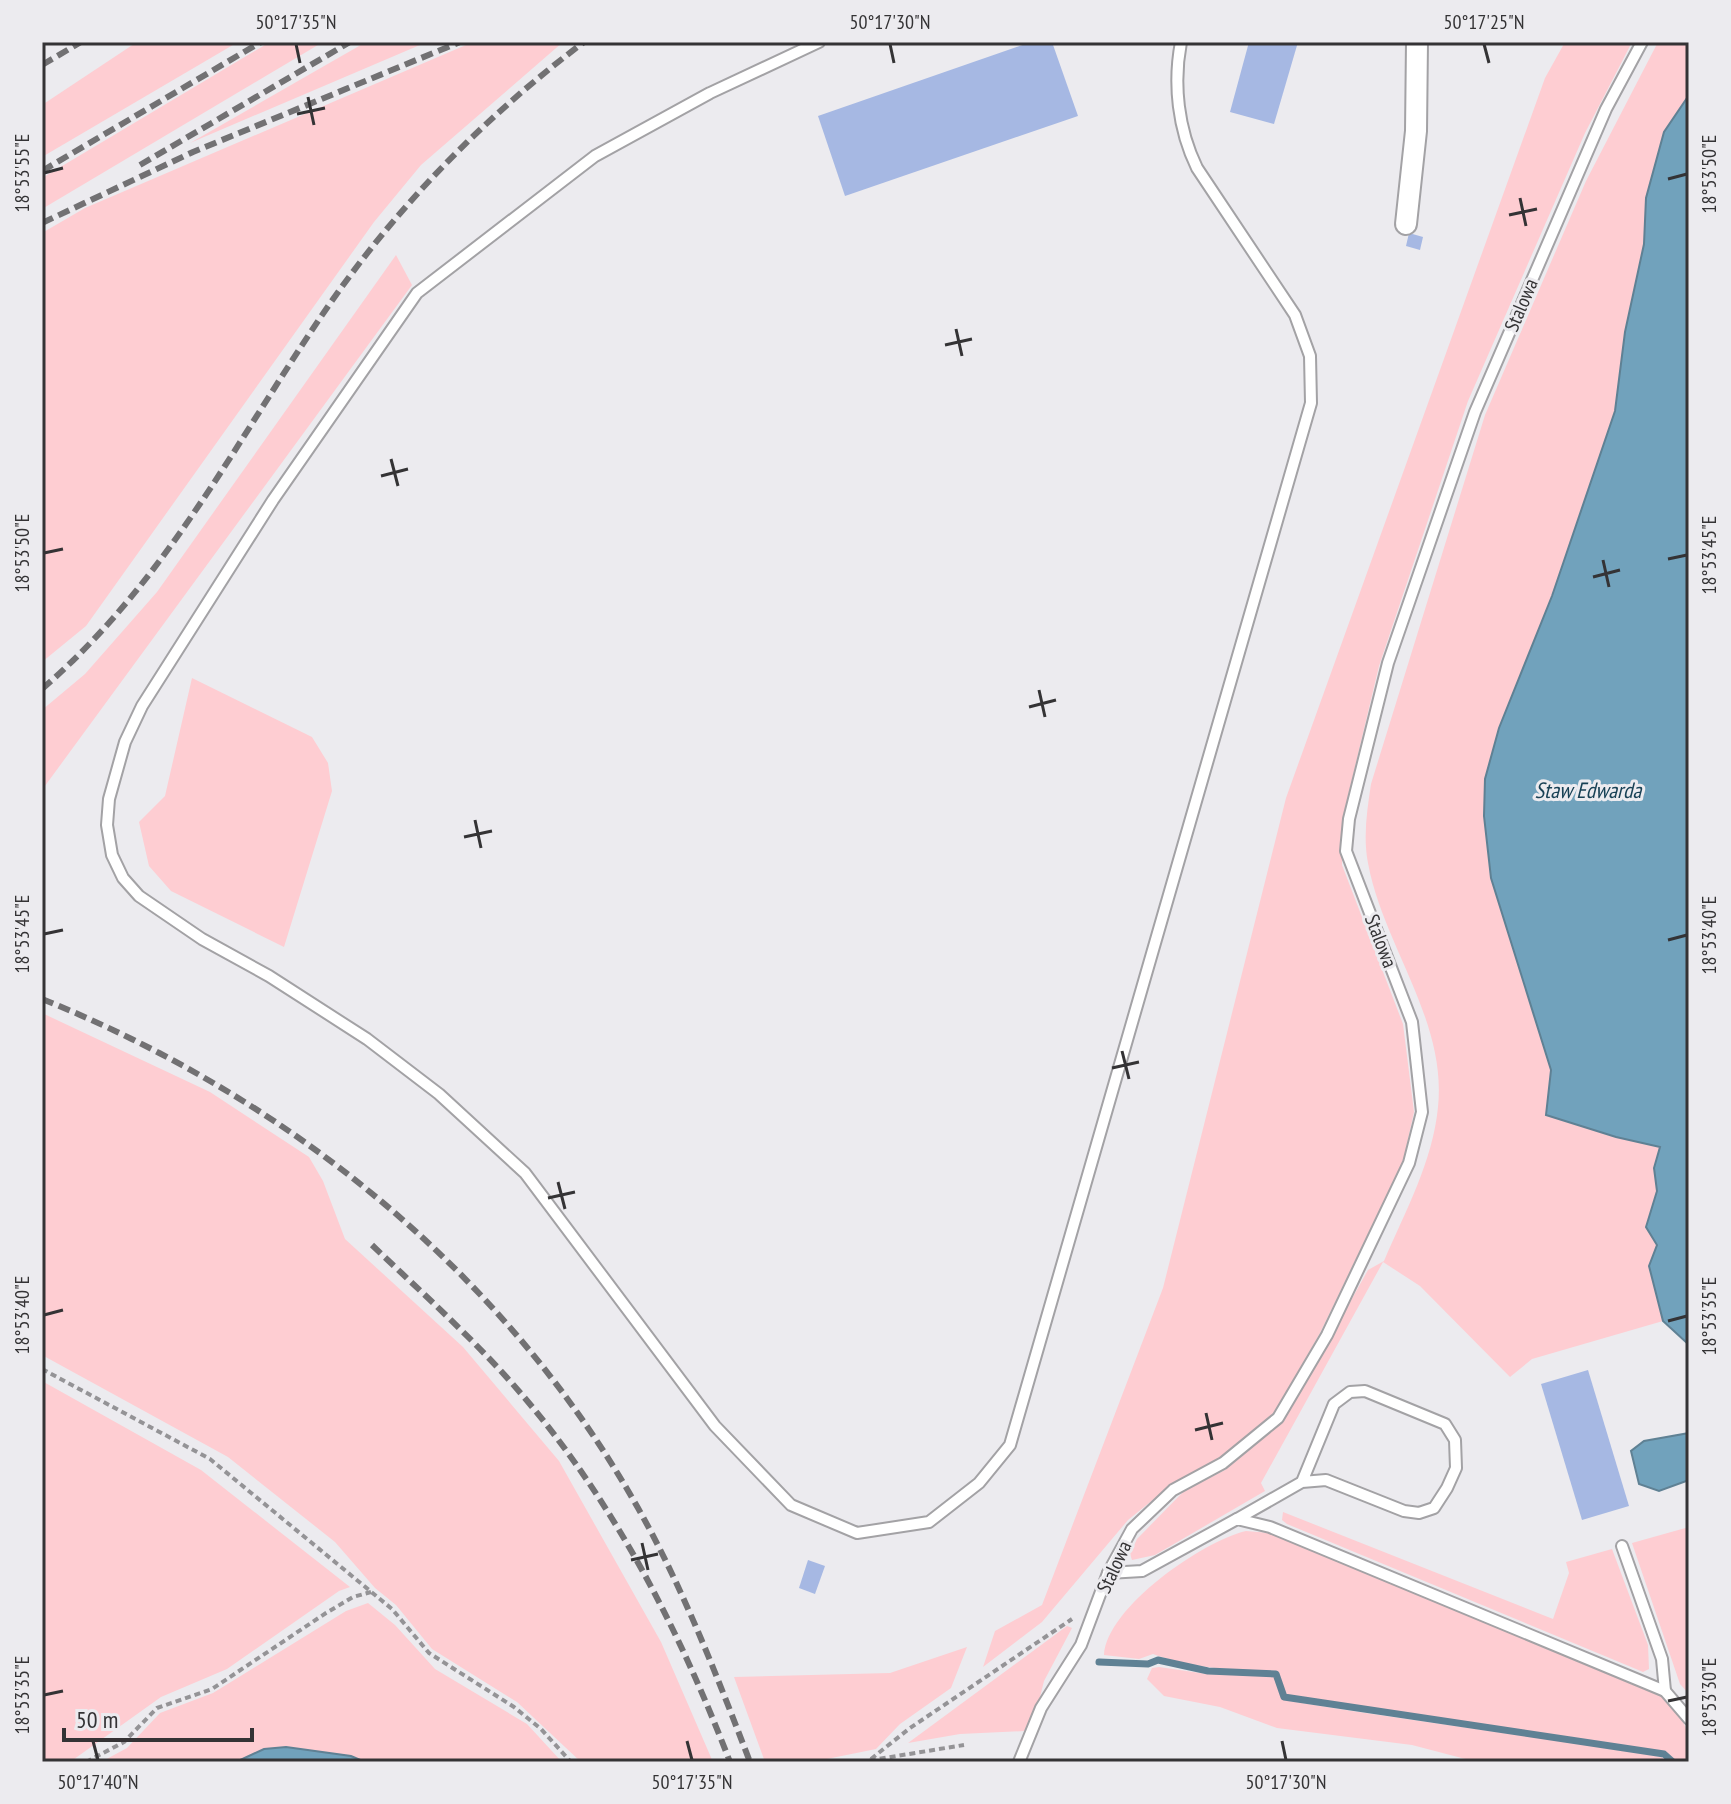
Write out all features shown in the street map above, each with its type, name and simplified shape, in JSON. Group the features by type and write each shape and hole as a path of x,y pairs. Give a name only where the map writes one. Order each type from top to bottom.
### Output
{"street":[{"path":"1406,224 1417,119 1417,42"}],"lane":[{"path":"819,42 710,93 595,156 417,293 273,500 142,706 121,756 109,799 107,825 112,855 123,878 139,896 202,939 269,976 367,1039 439,1094 525,1173 715,1426 754,1470 791,1505 857,1533 929,1522 979,1483 1010,1445 1311,403 1310,356 1295,315 1197,168 1185,143 1178,91 1181,42"},
{"name":"Stalowa","path":"1019,1762 1041,1708 1081,1645 1108,1573 1132,1529 1173,1490 1223,1463 1278,1418 1327,1335 1409,1163 1422,1112 1412,1022 1346,851 1349,819 1388,663 1475,412 1606,109 1642,42"},
{"path":"1108,1573 1142,1571 1302,1482 1326,1480 1404,1511 1419,1513 1434,1508 1456,1468 1455,1440 1445,1424 1365,1391 1350,1392 1334,1404 1302,1482"},
{"path":"1237,1519 1270,1527 1665,1691 1689,1719"},
{"path":"1622,1546 1662,1659 1665,1691"}],"path":[{"path":"42,1369 210,1459 392,1609 429,1653 514,1707 541,1729 571,1762"},
{"path":"86,1762 124,1742 157,1708 212,1689 326,1613 353,1597 371,1592"},
{"path":"874,1761 923,1719 1097,1602"},
{"path":"860,1762 964,1745"}],"shaded area":[{"path":"137,42 238,42 42,157 42,105"},
{"path":"270,42 323,42 42,209 42,178"},
{"path":"366,42 427,42 190,143"},
{"path":"473,42 563,42 421,165 374,222 86,626 42,662 42,233 85,208"},
{"path":"1565,42 1632,42 1585,133 1468,401 1379,666 1343,817 1342,865 1403,1024 1414,1112 1403,1162 1320,1333 1274,1414 1220,1459 1170,1486 1128,1520 1042,1622 983,1667 995,1631 1042,1605 1163,1288 1286,798 1545,78"},
{"path":"1658,42 1689,42 1689,95 1664,132 1646,198 1644,244 1625,332 1615,411 1552,596 1499,728 1485,779 1484,816 1491,878 1551,1070 1616,1137 1660,1147 1654,1168 1657,1191 1646,1227 1657,1245 1651,1275 1663,1321 1532,1359 1510,1377 1420,1286 1383,1262 1261,1483 1265,1491 1155,1555 1132,1560 1130,1554 1137,1539 1184,1491 1225,1470 1283,1422 1368,1270 1384,1261 1424,1167 1435,1127 1438,1075 1424,1013 1387,923 1368,863 1366,834 1371,784 1485,415 1586,181"},
{"path":"396,255 412,285 42,790 42,710 85,674 157,592"},
{"path":"192,678 312,737 328,763 332,791 284,947 171,891 149,866 139,822 165,796"},
{"path":"42,1013 210,1092 309,1157 323,1181 345,1239 463,1347 559,1461 661,1642 713,1762 581,1762 517,1702 432,1649 396,1605 375,1588 335,1542 228,1457 42,1355"},
{"path":"42,1381 201,1470 350,1587 339,1591 227,1669 161,1697 70,1762 42,1762"},
{"path":"1283,1512 1553,1619 1569,1573 1566,1562 1612,1549 1648,1645 1649,1669 1643,1672 1287,1524 1282,1520"},
{"path":"1689,1527 1689,1694 1680,1684 1632,1543"},
{"path":"1246,1531 1270,1533 1660,1694 1684,1724 1688,1742 1686,1762 1677,1762 1664,1751 1286,1695 1278,1671 1199,1666 1153,1654 1139,1659 1104,1655 1109,1636 1139,1597 1183,1562 1228,1537"},
{"path":"368,1603 395,1625 435,1669 527,1724 562,1762 365,1762 351,1756 286,1747 264,1749 236,1762 101,1762 127,1748 160,1713 213,1693 346,1611"},
{"path":"1067,1626 1072,1628 1044,1681 1038,1705 1024,1731 960,1734 908,1743"},
{"path":"967,1647 951,1688 900,1724 876,1749 812,1762 765,1762 734,1677 890,1673"},
{"path":"1152,1668 1207,1674 1275,1676 1283,1700 1615,1749 1662,1757 1668,1762 1477,1762 1412,1745 1277,1728 1220,1707 1164,1696 1147,1679"}],"water":[{"name":"Staw Edwarda","path":"1689,95 1689,1350 1687,1343 1663,1321 1649,1266 1657,1245 1646,1227 1657,1191 1654,1168 1660,1147 1546,1115 1551,1070 1491,878 1484,816 1485,779 1499,728 1552,596 1615,411 1625,332 1644,244 1646,198 1664,132"},
{"path":"1689,1433 1689,1480 1659,1491 1639,1484 1631,1451 1644,1441"},
{"path":"286,1747 351,1756 365,1762 236,1762 264,1749"}],"building":[{"path":"1031,42 1052,42 1078,116 845,196 818,116"},
{"path":"1249,42 1298,42 1274,124 1230,112"},
{"path":"1409,233 1423,237 1420,250 1406,246"},
{"path":"1588,1370 1629,1506 1582,1520 1541,1384"},
{"path":"808,1560 825,1566 815,1594 799,1588"}],"waterway":[{"path":"1099,1662 1148,1664 1158,1660 1208,1671 1276,1674 1284,1697 1664,1754 1673,1762"}],"railway":[{"path":"42,65 81,42"},
{"path":"42,171 261,42"},
{"path":"140,165 350,42"},
{"path":"42,223 193,152 460,42"},
{"path":"42,689 87,646 165,554 331,302 386,229 480,130 584,42"},
{"path":"42,999 133,1040 221,1087 304,1142 383,1203 457,1270 524,1344 585,1423 638,1508 685,1601 750,1762"},
{"path":"372,1245 494,1363 579,1468 637,1561 663,1610 730,1762"}]}
